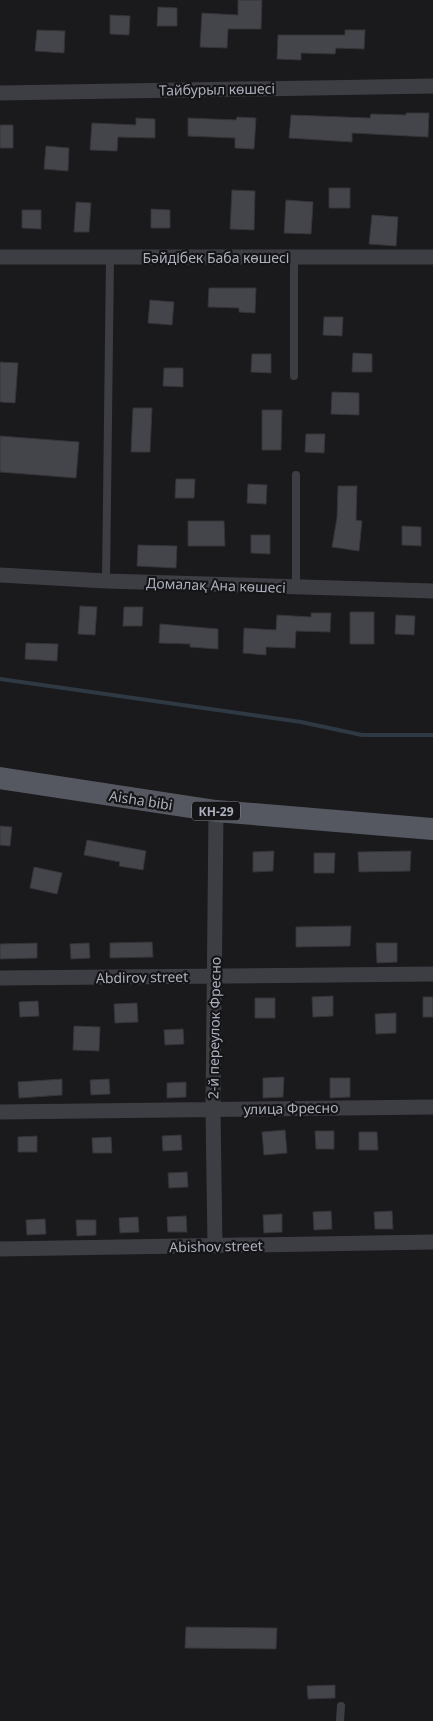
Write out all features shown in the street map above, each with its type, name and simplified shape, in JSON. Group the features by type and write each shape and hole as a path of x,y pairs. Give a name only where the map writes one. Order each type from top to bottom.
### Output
{"main road":[{"name":"Aisha bibi","path":"0,778 216,811 433,830"}],"street":[{"name":"Тайбурыл көшесі","path":"0,93 433,86"},
{"name":"Бәйдібек Баба көшесі","path":"0,257 433,257"},
{"name":"Домалақ Ана көшесі","path":"0,575 106,582 433,590"},
{"name":"2-й переулок Фресно","path":"215,1246 213,1109 216,811"},
{"name":"Abdirov street","path":"0,978 433,974"},
{"name":"улица Фресно","path":"0,1112 433,1107"},
{"name":"Abishov street","path":"0,1249 433,1242"}],"lane":[{"path":"294,257 294,376"},
{"path":"106,582 110,258"},
{"path":"296,475 296,588"},
{"path":"340,1721 341,1706"}],"building":[{"path":"238,0 262,0 261,29 228,29 227,48 200,47 202,13 238,15"},
{"path":"158,7 177,8 177,26 157,26"},
{"path":"110,15 130,16 129,35 110,34"},
{"path":"37,30 65,31 64,53 35,51"},
{"path":"345,30 365,30 364,49 336,48 335,54 301,53 301,60 277,59 278,35 345,35"},
{"path":"406,113 429,113 428,137 352,133 352,142 289,138 291,115 370,118 371,114 406,115"},
{"path":"237,117 256,118 254,149 235,148 235,138 188,136 188,118 236,120"},
{"path":"136,118 155,119 155,138 118,137 117,151 90,150 92,123 136,125"},
{"path":"0,125 13,125 13,148 0,148"},
{"path":"46,146 69,148 68,171 44,169"},
{"path":"329,188 350,188 350,208 329,208"},
{"path":"232,190 255,191 254,230 230,229"},
{"path":"286,200 313,202 311,234 284,233"},
{"path":"76,202 91,203 89,232 74,232"},
{"path":"151,209 170,210 170,228 151,228"},
{"path":"22,210 41,210 41,229 22,228"},
{"path":"372,215 398,217 396,246 369,244"},
{"path":"209,288 256,288 255,313 239,312 239,308 208,307"},
{"path":"150,300 174,302 172,325 148,323"},
{"path":"324,317 343,317 342,336 323,335"},
{"path":"353,353 372,354 372,372 352,372"},
{"path":"252,354 271,354 271,373 251,372"},
{"path":"0,362 18,363 15,403 0,402"},
{"path":"164,368 183,368 183,387 163,386"},
{"path":"332,392 359,393 359,415 331,414"},
{"path":"133,408 152,408 150,452 131,452"},
{"path":"262,410 282,410 281,450 262,450"},
{"path":"306,434 325,434 324,453 305,452"},
{"path":"0,436 79,442 76,478 0,472"},
{"path":"176,479 195,479 194,498 175,498"},
{"path":"248,484 267,485 266,504 247,503"},
{"path":"338,486 357,486 356,520 362,521 359,551 332,547 337,518"},
{"path":"188,521 224,521 225,546 188,546"},
{"path":"402,526 421,527 421,546 402,545"},
{"path":"251,535 270,535 270,554 251,553"},
{"path":"138,545 177,546 176,568 137,566"},
{"path":"80,606 97,607 95,635 78,634"},
{"path":"124,607 143,607 142,626 123,626"},
{"path":"350,612 374,612 374,644 350,644"},
{"path":"311,613 331,613 330,632 296,631 295,648 266,647 266,655 243,653 244,628 276,630 277,615 311,617"},
{"path":"396,615 415,616 414,635 395,634"},
{"path":"160,624 218,629 218,649 190,647 190,644 159,643"},
{"path":"26,643 58,644 57,661 25,659"},
{"path":"0,826 12,827 10,846 0,845"},
{"path":"87,840 146,851 143,870 119,866 120,862 84,855"},
{"path":"274,851 273,871 253,872 253,852"},
{"path":"411,851 410,871 359,872 358,852"},
{"path":"314,853 335,853 334,873 314,873"},
{"path":"34,867 62,873 57,894 30,888"},
{"path":"351,926 350,946 296,947 296,927"},
{"path":"152,942 153,957 110,958 110,943"},
{"path":"37,943 37,958 0,959 0,944"},
{"path":"89,943 90,958 71,959 70,944"},
{"path":"376,943 397,943 397,962 377,963"},
{"path":"333,996 333,1016 313,1017 312,997"},
{"path":"423,997 433,997 433,1017 423,1017"},
{"path":"255,998 275,998 275,1018 255,1018"},
{"path":"38,1001 39,1016 20,1017 19,1002"},
{"path":"137,1003 138,1022 115,1023 114,1004"},
{"path":"396,1013 396,1033 376,1034 375,1014"},
{"path":"74,1026 100,1027 99,1051 73,1050"},
{"path":"183,1029 184,1044 165,1045 164,1030"},
{"path":"284,1077 283,1097 263,1098 263,1078"},
{"path":"330,1078 350,1078 350,1097 330,1098"},
{"path":"62,1079 62,1095 19,1098 18,1082"},
{"path":"109,1079 110,1094 91,1095 90,1080"},
{"path":"186,1082 186,1097 167,1098 167,1083"},
{"path":"285,1130 287,1153 264,1155 262,1132"},
{"path":"315,1131 334,1131 334,1149 316,1149"},
{"path":"359,1132 377,1132 378,1150 359,1150"},
{"path":"181,1135 182,1150 163,1151 162,1136"},
{"path":"37,1136 37,1152 18,1152 18,1137"},
{"path":"111,1137 112,1153 93,1153 92,1138"},
{"path":"187,1172 188,1187 169,1188 168,1173"},
{"path":"331,1211 332,1229 314,1230 313,1212"},
{"path":"392,1211 393,1229 375,1229 374,1212"},
{"path":"282,1214 282,1232 264,1233 263,1215"},
{"path":"186,1216 187,1232 168,1232 167,1217"},
{"path":"138,1217 139,1232 120,1233 119,1218"},
{"path":"45,1219 46,1234 27,1235 26,1220"},
{"path":"76,1220 96,1220 96,1235 77,1236"},
{"path":"186,1627 277,1628 276,1649 185,1648"},
{"path":"335,1685 335,1698 308,1699 307,1686"}],"waterway":[{"path":"0,679 301,722 362,735 433,735"}]}
